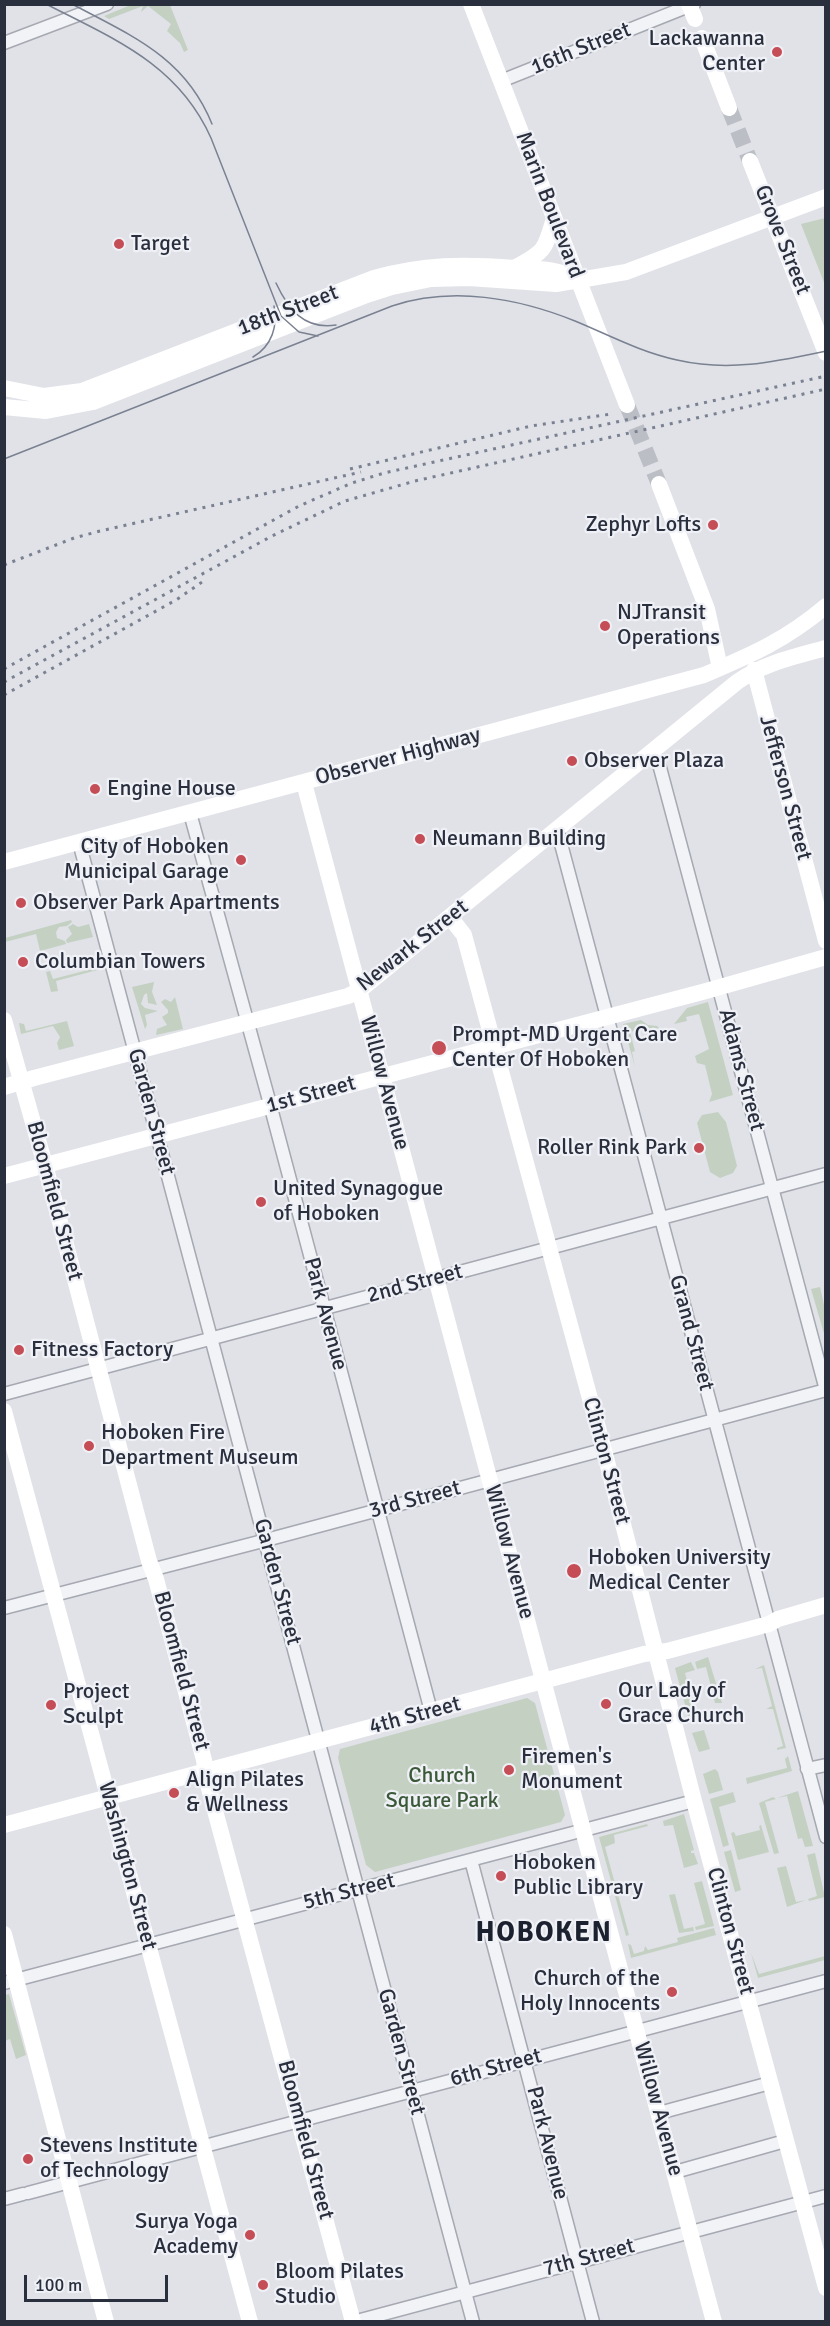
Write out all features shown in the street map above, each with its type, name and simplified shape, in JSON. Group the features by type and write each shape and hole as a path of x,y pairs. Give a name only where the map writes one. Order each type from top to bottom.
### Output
{"street":[{"path":"4,43 107,4"},
{"name":"Marin Boulevard","path":"471,4 627,405"},
{"name":"16th Street","path":"501,81 692,8"},
{"path":"702,38 729,108"},
{"name":"Grove Street","path":"750,160 825,353"},
{"name":"18th Street","path":"4,388 44,396 74,393 372,293 418,281 456,278 556,284 637,269 825,197"},
{"path":"515,268 535,257 545,247 554,218"},
{"name":"18th Street","path":"4,407 46,411 84,405 367,280 395,271 441,265 515,268 556,270 578,279"},
{"path":"658,484 707,609 720,668"},
{"name":"Observer Highway","path":"4,862 693,678 720,668 785,637 824,608"},
{"path":"754,670 772,662 825,648"},
{"name":"Newark Street","path":"4,1088 135,1051 348,996 360,990 754,670"},
{"name":"Jefferson Street","path":"754,670 825,941"},
{"name":"Adams Street","path":"653,751 659,764 825,1390"},
{"name":"Willow Avenue","path":"304,783 714,2322"},
{"name":"Park Avenue","path":"190,813 431,1711"},
{"name":"Grand Street","path":"556,829 825,1837"},
{"name":"Garden Street","path":"79,842 473,2322"},
{"name":"Clinton Street","path":"450,917 464,935 604,1450 694,1801 825,2288"},
{"name":"1st Street","path":"4,1176 719,988 825,957"},
{"name":"Bloomfield Street","path":"4,1020 45,1165 353,2322"},
{"name":"2nd Street","path":"4,1394 825,1174"},
{"name":"3rd Street","path":"4,1608 265,1541 825,1390"},
{"name":"Washington Street","path":"4,1411 250,2322"},
{"name":"4th Street","path":"4,1825 645,1654 769,1624 778,1619 825,1605"},
{"path":"807,1769 825,1765"},
{"name":"5th Street","path":"10,1981 694,1801"},
{"name":"Park Avenue","path":"471,1860 593,2322"},
{"path":"4,1934 10,1981 70,2182 106,2322"},
{"name":"6th Street","path":"4,2199 825,1981"},
{"path":"659,2113 770,2083"},
{"path":"675,2172 785,2141"},
{"name":"7th Street","path":"353,2322 825,2196"}],"green space":[{"path":"133,4 170,5 188,50 184,52 180,43 167,31 171,24 148,6 141,12 143,6 109,19 104,16"},
{"path":"826,218 825,285 801,224"},
{"path":"71,920 72,922 67,926 59,927 56,932 57,938 65,941 66,944 40,951 36,934 5,942 5,938"},
{"path":"73,924 78,927 89,924 93,937 67,943 66,940 72,934 68,927"},
{"path":"99,958 101,969 56,981 58,991 51,992 46,972 50,971 53,979 96,968 94,960"},
{"path":"154,982 152,992 157,1005 148,1003 147,993 141,1004 145,1008 158,1011 145,1015 147,1025 145,1029 132,987"},
{"path":"175,997 183,1029 156,1035 157,1029 167,1025 162,1017 168,1013 168,1010 161,1002 165,999 171,1002"},
{"path":"708,1002 733,1095 709,1102 712,1094 705,1065 697,1063 695,1056 709,1049 699,1014 686,1017 687,1021 674,1024 687,1008"},
{"path":"641,1020 659,1028 644,1033 643,1029 630,1032 635,1051 632,1052 635,1067 623,1024"},
{"path":"67,1021 74,1046 59,1050 57,1043 60,1037 53,1026 21,1034 19,1023 24,1024 26,1031"},
{"path":"718,1112 726,1122 737,1166 733,1173 720,1178 710,1172 697,1123 702,1115"},
{"path":"820,1287 825,1309 825,1337 811,1289"},
{"path":"708,1657 722,1703 715,1703 706,1667 697,1669 695,1662"},
{"path":"691,1662 695,1670 685,1673 696,1714 688,1716 675,1668"},
{"path":"764,1665 786,1748 777,1750 783,1746 773,1709 766,1709 772,1706 762,1668 755,1669"},
{"name":"Church Square Park","path":"527,1698 535,1703 565,1815 561,1822 375,1872 366,1865 338,1758 340,1749"},
{"path":"704,1730 710,1749 699,1752 692,1733"},
{"path":"788,1756 792,1771 747,1784 746,1778 787,1768 785,1759"},
{"path":"715,1769 723,1790 709,1794 703,1774"},
{"path":"798,1791 813,1846 805,1847 802,1838 798,1839 787,1796 777,1798"},
{"path":"733,1792 736,1802 719,1807 729,1845 723,1847 710,1799"},
{"path":"773,1797 776,1799 765,1802 779,1853 774,1854 759,1803"},
{"path":"684,1814 694,1850 691,1853 694,1853 698,1864 684,1868 673,1825 664,1826 663,1821"},
{"path":"647,1824 648,1826 614,1835 615,1843 605,1847 629,1935 626,1936 599,1837"},
{"path":"761,1825 769,1852 738,1860 731,1833 734,1832 736,1836 760,1830"},
{"path":"731,1850 741,1890 735,1892 724,1852"},
{"path":"815,1853 825,1897 809,1901 808,1899 817,1896 807,1855"},
{"path":"786,1866 796,1902 806,1900 787,1907 777,1868"},
{"path":"702,1881 714,1926 696,1930 695,1927 705,1924 694,1883"},
{"path":"675,1894 684,1929 693,1927 694,1931 679,1933 669,1895"},
{"path":"714,1928 716,1935 631,1958 628,1944 631,1945 634,1954 644,1951 645,1946 648,1950 678,1942 677,1938"},
{"path":"751,1953 759,1974 825,1956 825,1960 758,1978"},
{"path":"9,1994 26,2055 16,2059 10,2039 5,2041 5,1995"}],"tunnel":[{"path":"729,108 750,161"},
{"path":"627,405 659,484"}],"tram line":[{"path":"46,4 96,29 142,56 181,91 197,112 211,138 281,316 299,332 318,336"},
{"path":"72,4 136,38 172,65 201,101 212,124"},
{"path":"276,283 298,316 315,324 336,325"},
{"path":"4,459 392,306 415,300 461,296 485,297 531,306 575,321 650,352 696,364 751,364 826,351"},
{"path":"253,357 265,347 272,335 275,321 274,306"}],"railway":[{"path":"4,669 299,506 352,483 384,473 826,376"},
{"path":"4,682 272,536 345,501 415,481 826,389"},
{"path":"350,469 531,426 611,414"},
{"path":"4,565 74,538 100,531 361,472"},
{"path":"4,695 176,600 205,580"}],"place":[{"name":"Lackawanna Center","path":"777,52"},
{"name":"Target","path":"119,244"},
{"name":"Zephyr Lofts","path":"713,525"},
{"name":"NJTransit Operations","path":"605,626"},
{"name":"Observer Plaza","path":"572,761"},
{"name":"Engine House","path":"95,789"},
{"name":"Neumann Building","path":"420,839"},
{"name":"City of Hoboken Municipal Garage","path":"241,860"},
{"name":"Observer Park Apartments","path":"21,903"},
{"name":"Columbian Towers","path":"23,962"},
{"name":"Prompt-MD Urgent Care Center Of Hoboken","path":"439,1048"},
{"name":"Roller Rink Park","path":"699,1148"},
{"name":"United Synagogue of Hoboken","path":"261,1202"},
{"name":"Fitness Factory","path":"19,1350"},
{"name":"Hoboken Fire Department Museum","path":"89,1446"},
{"name":"Hoboken University Medical Center","path":"574,1571"},
{"name":"Our Lady of Grace Church","path":"606,1704"},
{"name":"Project Sculpt","path":"51,1705"},
{"name":"Firemen's Monument","path":"509,1770"},
{"name":"Align Pilates & Wellness","path":"174,1793"},
{"name":"Hoboken Public Library","path":"501,1876"},
{"name":"Church of the Holy Innocents","path":"672,1992"},
{"name":"Stevens Institute of Technology","path":"28,2159"},
{"name":"Surya Yoga Academy","path":"250,2235"},
{"name":"Bloom Pilates Studio","path":"263,2285"}],"district":[{"name":"HOBOKEN","path":"544,1934"}]}
